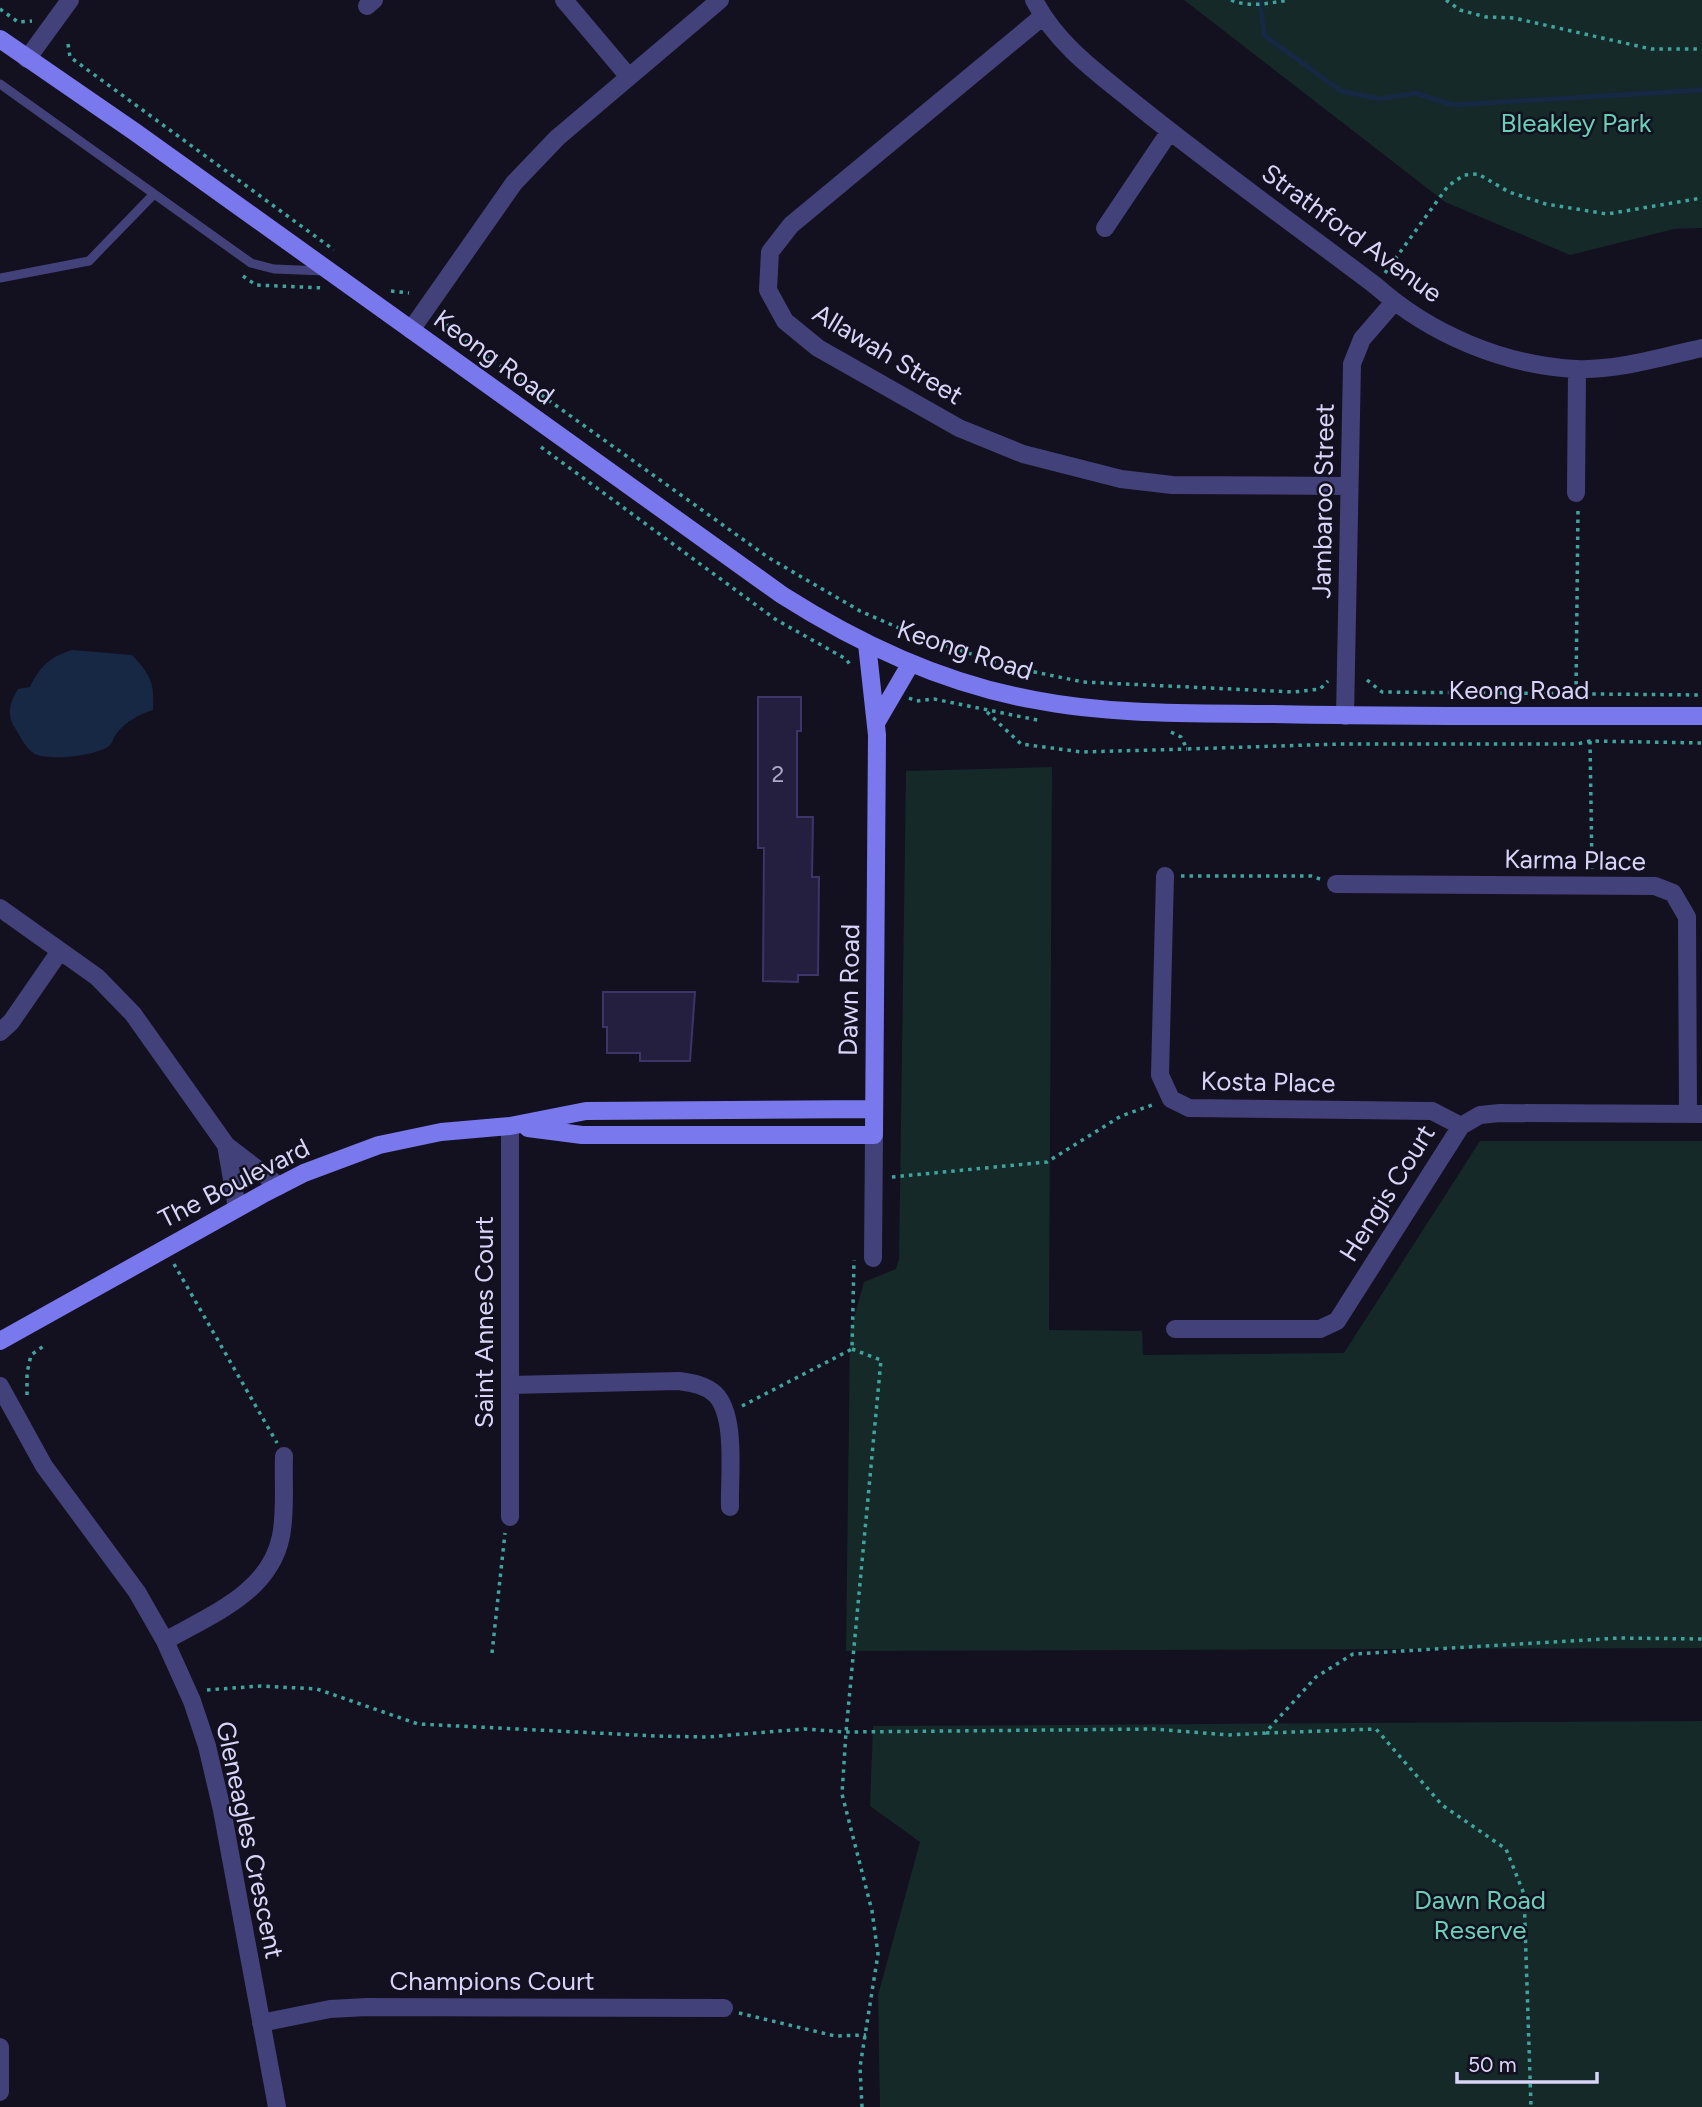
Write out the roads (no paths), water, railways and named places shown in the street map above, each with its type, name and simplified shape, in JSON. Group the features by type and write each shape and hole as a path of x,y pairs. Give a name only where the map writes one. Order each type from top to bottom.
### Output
{"street":[{"path":"27,59 70,0"},
{"path":"564,0 629,77"},
{"path":"411,330 514,183 557,138 720,0"},
{"name":"Strathford Avenue","path":"1034,0 1042,17 1070,50 1170,131 1394,302 1446,332 1487,353 1577,369 1620,365 1702,348"},
{"name":"Allawah Street","path":"1042,17 791,225 770,252 768,290 785,321 818,348 959,428 1023,454 1121,480 1172,485 1349,486"},
{"name":"Keong Road","path":"0,39 135,132 328,280 411,330 782,595 867,644 911,663 948,677 1034,701 1136,712 1345,716 1702,716"},
{"path":"1105,228 1170,131"},
{"name":"Jambaroo Street","path":"1345,716 1352,364 1362,339 1394,302"},
{"path":"1576,493 1577,369"},
{"name":"Dawn Road","path":"867,644 876,723 873,1258"},
{"name":"Dawn Road","path":"876,723 911,663"},
{"name":"Kosta Place","path":"1165,876 1160,1074 1171,1099 1189,1108 1432,1111 1461,1126"},
{"name":"Karma Place","path":"1336,884 1655,886 1673,893 1687,917 1695,1114"},
{"path":"0,908 97,977 133,1014 226,1146 279,1186"},
{"path":"0,1032 11,1022 60,951"},
{"name":"The Boulevard","path":"0,1341 304,1173 379,1145 441,1132 510,1126 586,1111 874,1109"},
{"name":"Hengis Court","path":"1175,1329 1320,1329 1337,1321 1461,1126 1480,1115 1500,1112 1695,1114"},
{"name":"The Boulevard","path":"510,1126 582,1135 874,1135"},
{"name":"Saint Annes Court","path":"510,1126 510,1517"},
{"path":"226,1146 237,1208"},
{"path":"510,1385 680,1381 697,1383 717,1396 727,1419 730,1507"},
{"name":"Gleneagles Crescent","path":"0,1386 44,1466 137,1592 165,1641 188,1692 206,1746 222,1810 277,2107"},
{"path":"165,1641 237,1600 260,1580 274,1560 281,1535 284,1456"},
{"name":"Champions Court","path":"261,2024 330,2009 367,2007 724,2008"},
{"path":"0,2047 0,2092"}],"lane":[{"path":"0,84 251,263 328,280"},
{"path":"0,278 89,261 153,195"}],"water":[{"path":"72,650 132,655 150,680 153,710 128,722 103,750 62,757 35,754 26,746 12,723 11,703 18,689 30,687 46,663"}],"waterway":[{"path":"1259,0 1265,36 1341,91 1380,99 1415,93 1453,105 1702,90"}],"park label":[{"name":"Bleakley Park","path":"1576,123"},
{"name":"Dawn Road Reserve","path":"1480,1915"}]}
